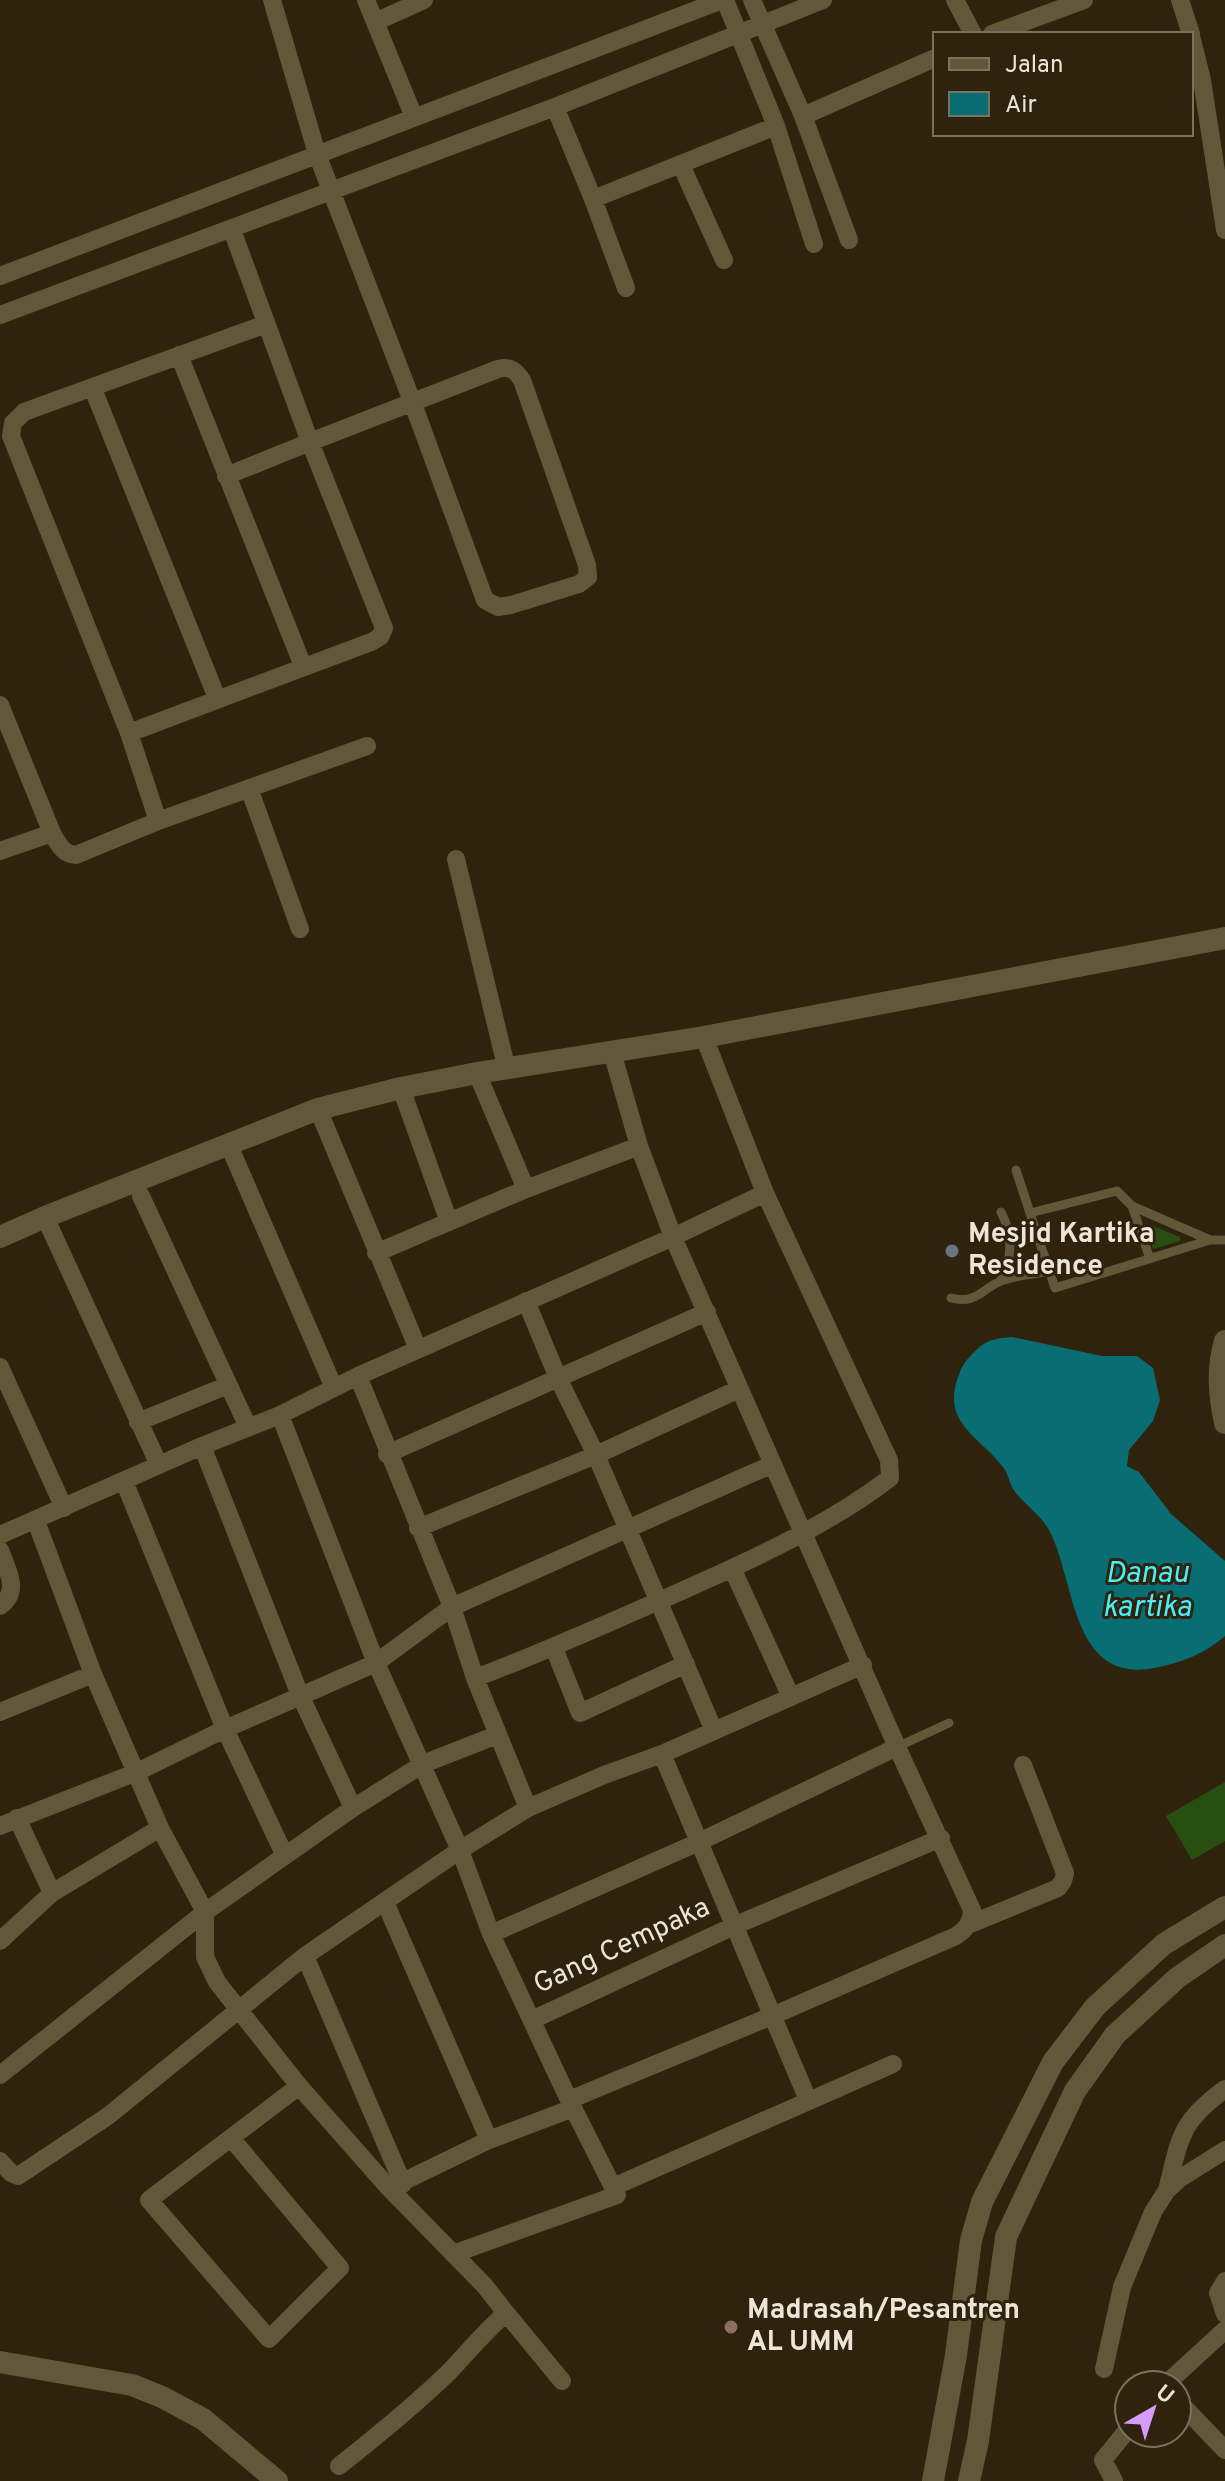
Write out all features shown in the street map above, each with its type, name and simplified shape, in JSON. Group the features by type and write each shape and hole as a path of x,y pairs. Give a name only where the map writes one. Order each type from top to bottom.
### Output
{"street":[{"path":"226,476 412,401 505,367 515,370 522,380 587,565 588,577 579,584 511,605 498,607 485,600 412,401 317,154 272,0"},
{"path":"366,0 414,117"},
{"path":"375,22 424,0"},
{"path":"0,276 723,0 776,126 814,244"},
{"path":"752,0 803,116 849,240"},
{"path":"0,315 555,107 823,0"},
{"path":"955,0 972,32"},
{"path":"1029,0 1036,18"},
{"path":"998,32 1084,0"},
{"path":"1180,0 1190,32"},
{"path":"1193,43 1202,80 1225,230"},
{"path":"803,116 933,59"},
{"path":"555,107 626,288"},
{"path":"593,199 776,126"},
{"path":"681,165 724,260"},
{"path":"129,733 371,642 380,637 384,628 310,442 232,230"},
{"path":"158,821 129,733 11,436 13,423 24,412 266,324"},
{"path":"179,355 303,666"},
{"path":"93,389 217,698"},
{"path":"0,705 52,833 60,847 71,855 367,746"},
{"path":"249,788 300,929"},
{"path":"0,851 52,833"},
{"path":"456,859 507,1070"},
{"path":"0,1237 318,1109 401,1088 704,1037 1225,938"},
{"path":"475,1678 554,1648 732,1568 804,1533 890,1478 889,1460 765,1193 704,1037"},
{"path":"396,2186 489,2140 956,1936 972,1918 972,1910 941,1838 897,1747 673,1237 639,1146 612,1052"},
{"path":"477,1073 526,1189"},
{"path":"401,1088 449,1222"},
{"path":"318,1109 418,1349"},
{"path":"228,1143 334,1388"},
{"path":"376,1253 526,1189 639,1146"},
{"path":"0,1535 280,1415 358,1376 673,1237 765,1193"},
{"path":"141,1196 248,1427"},
{"path":"45,1217 159,1465"},
{"path":"526,1301 558,1378 596,1455 714,1731"},
{"path":"387,1454 707,1312"},
{"path":"1225,1341 1220,1360 1219,1393 1225,1423"},
{"path":"0,1367 64,1508"},
{"path":"358,1376 387,1454 452,1607 475,1678 528,1808"},
{"path":"138,1422 228,1385"},
{"path":"418,1528 596,1455 739,1389"},
{"path":"280,1415 376,1663 460,1850 491,1934 617,2195 453,2254"},
{"path":"202,1446 300,1695 353,1808"},
{"path":"0,1826 137,1772 225,1729 376,1663 452,1607 773,1464"},
{"path":"124,1481 225,1729 285,1856"},
{"path":"36,1521 93,1674 160,1828 205,1912 205,1957 217,1982 299,2086 396,2186 562,2381"},
{"path":"0,1550 13,1586 9,1599 0,1606"},
{"path":"732,1568 791,1697"},
{"path":"554,1648 580,1713 686,1664"},
{"path":"0,2161 11,2173 18,2176 25,2172 108,2116 305,1956 460,1850 528,1808 662,1754 863,1665"},
{"path":"0,1712 93,1674"},
{"path":"0,2075 205,1912 353,1808 423,1764 497,1735"},
{"path":"491,1934 699,1842 897,1747"},
{"path":"662,1754 808,2100"},
{"path":"968,1925 1058,1888 1063,1881 1065,1873 1023,1765"},
{"path":"17,1818 52,1893"},
{"path":"0,1941 52,1893 160,1828"},
{"name":"Gang Cempaka","path":"532,2020 736,1925 941,1838"},
{"path":"385,1902 489,2140"},
{"path":"933,2481 956,2355 971,2240 982,2202 1053,2062 1095,2007 1164,1944 1225,1907"},
{"path":"969,2481 978,2441 1006,2237 1068,2104 1115,2035 1177,1978 1225,1945"},
{"path":"305,1956 396,2186"},
{"path":"613,2187 893,2064"},
{"path":"231,2138 340,2268 269,2339 149,2200 299,2086"},
{"path":"1167,2190 1184,2128 1196,2113 1225,2089"},
{"path":"1104,2369 1122,2287 1153,2212 1167,2190 1179,2179 1225,2150"},
{"path":"1225,2281 1218,2293 1225,2314"},
{"path":"339,2466 418,2399 506,2313"},
{"path":"1182,2369 1225,2330"},
{"path":"0,2362 132,2385 162,2397 203,2419 277,2481"},
{"path":"1193,2417 1225,2450"},
{"path":"1110,2480 1103,2460 1113,2448"}],"lane":[{"path":"1016,1170 1055,1288 1210,1240 1225,1240"},
{"path":"1030,1213 1117,1191 1132,1206 1210,1240"},
{"path":"1132,1206 1150,1259"},
{"path":"1001,1212 1010,1228 1010,1248 1009,1265 1001,1280"},
{"path":"951,1298 962,1301 976,1298 1001,1280 1049,1271"},
{"path":"897,1747 949,1723"}],"green space":[{"path":"1146,1223 1180,1237 1180,1241 1153,1249"},
{"path":"1225,1782 1225,1841 1192,1860 1166,1816"}],"water":[{"name":"Danau kartika","path":"1012,1337 1102,1356 1137,1356 1153,1368 1160,1400 1153,1421 1129,1450 1127,1466 1139,1472 1171,1514 1225,1561 1225,1636 1209,1648 1164,1666 1126,1669 1106,1660 1091,1645 1080,1624 1049,1530 1013,1489 1003,1467 967,1430 956,1410 956,1383 966,1361 986,1343"}],"place":[{"name":"Mesjid Kartika Residence","path":"952,1251"},
{"name":"Madrasah/Pesantren AL UMM","path":"731,2327"}]}
